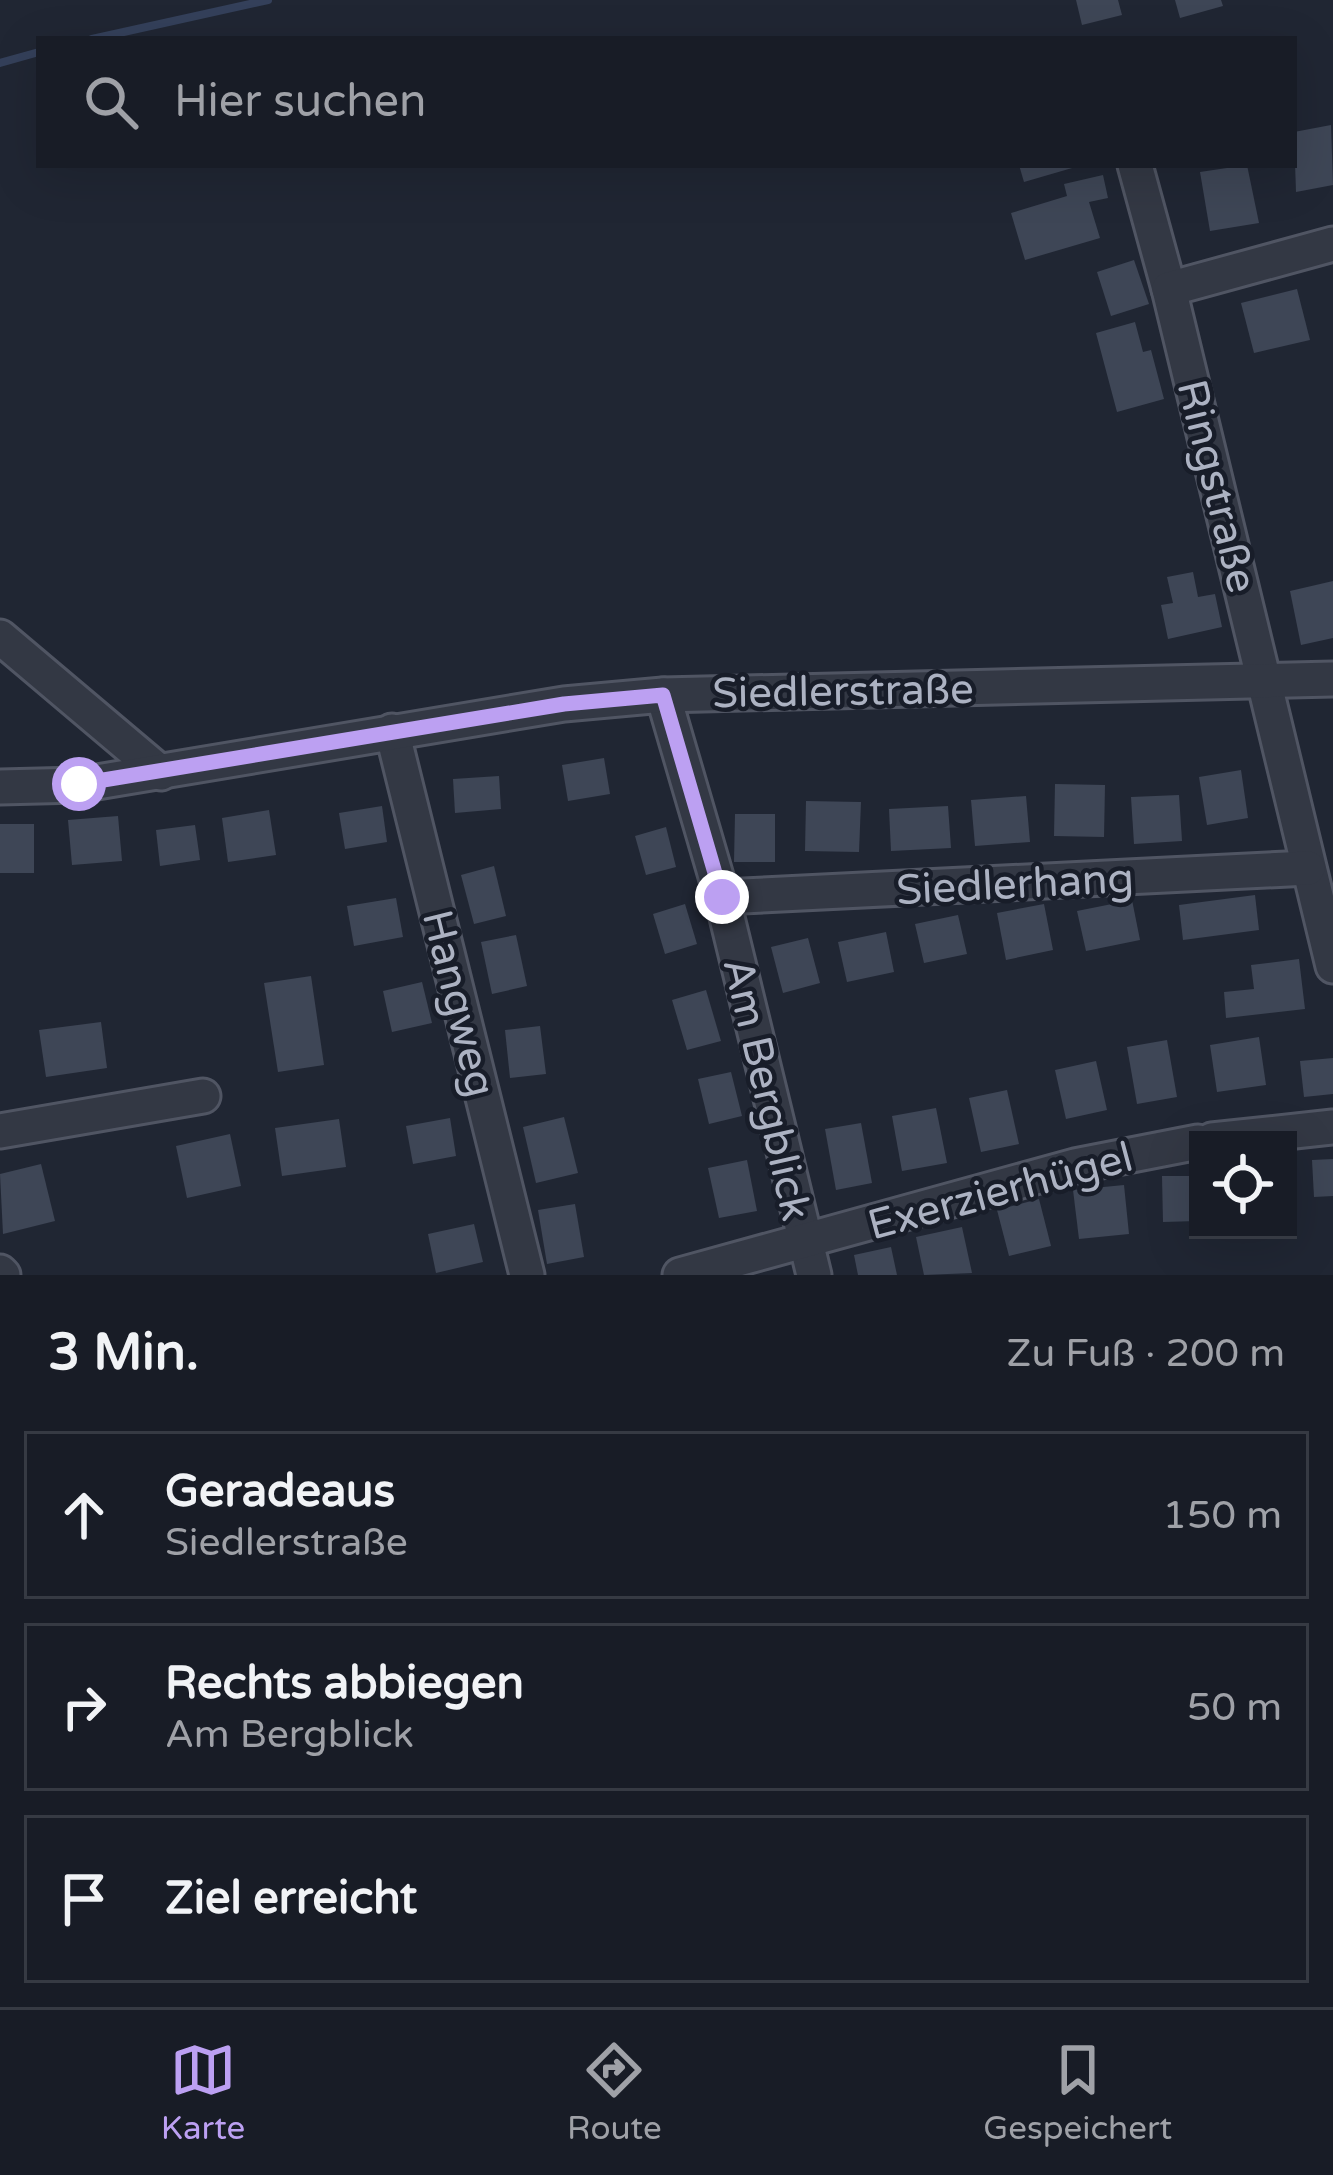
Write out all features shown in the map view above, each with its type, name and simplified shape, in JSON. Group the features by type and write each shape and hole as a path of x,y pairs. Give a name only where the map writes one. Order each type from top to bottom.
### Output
{"street":[{"name":"Ringstraße","path":"1136,168 1267,683 1333,966"},
{"path":"1168,289 1333,244"},
{"path":"0,638 161,773"},
{"name":"Siedlerstraße","path":"0,787 79,784 161,773 392,731 663,695 1333,679"},
{"name":"Am Bergblick","path":"663,695 722,897 814,1275"},
{"name":"Hangweg","path":"392,731 527,1275"},
{"name":"Siedlerhang","path":"722,897 1308,868"},
{"path":"0,1131 203,1096"},
{"path":"1296,1131 1333,1127"},
{"name":"Exerzierhügel","path":"680,1275 1076,1166 1189,1144"}],"building":[{"path":"1076,0 1118,0 1122,15 1082,25"},
{"path":"1175,0 1221,0 1223,6 1180,18"},
{"path":"1331,125 1333,185 1296,192 1297,131"},
{"path":"1020,168 1072,168 1024,182"},
{"path":"1248,168 1259,223 1210,231 1200,172"},
{"path":"1103,175 1108,198 1089,202 1100,238 1025,260 1011,213 1067,196 1064,184"},
{"path":"1134,260 1149,304 1111,316 1097,272"},
{"path":"1297,289 1310,340 1254,353 1241,303"},
{"path":"1135,322 1143,352 1151,350 1164,399 1117,412 1096,333"},
{"path":"1193,572 1198,597 1215,594 1222,627 1168,639 1161,605 1173,603 1167,577"},
{"path":"1333,581 1333,638 1301,645 1290,591"},
{"path":"604,758 610,794 568,801 562,765"},
{"path":"1241,770 1248,818 1207,825 1199,777"},
{"path":"499,776 501,809 455,813 453,779"},
{"path":"1055,784 1105,785 1104,837 1054,836"},
{"path":"1179,795 1182,841 1134,844 1131,797"},
{"path":"1026,796 1030,842 975,846 971,800"},
{"path":"806,801 861,802 859,852 805,851"},
{"path":"382,806 387,842 345,849 339,813"},
{"path":"948,806 951,848 891,851 889,809"},
{"path":"269,810 276,855 228,862 222,818"},
{"path":"735,814 775,814 775,862 734,862"},
{"path":"118,816 122,861 72,865 68,820"},
{"path":"0,824 34,824 34,873 0,873"},
{"path":"195,825 200,860 160,866 156,830"},
{"path":"666,827 676,867 646,875 635,836"},
{"path":"494,866 506,916 474,924 461,875"},
{"path":"1255,895 1259,930 1183,940 1179,905"},
{"path":"396,898 403,937 354,946 347,906"},
{"path":"1132,900 1140,940 1086,951 1077,911"},
{"path":"685,904 697,944 665,954 653,914"},
{"path":"1044,904 1053,950 1006,960 997,913"},
{"path":"958,915 967,954 924,963 915,924"},
{"path":"886,932 894,972 847,982 838,942"},
{"path":"516,935 527,986 492,994 481,942"},
{"path":"808,938 820,983 783,993 771,947"},
{"path":"1299,959 1305,1009 1226,1018 1224,992 1254,989 1251,965"},
{"path":"311,976 324,1065 278,1072 264,983"},
{"path":"422,982 432,1023 392,1032 383,991"},
{"path":"706,990 721,1041 687,1050 672,1000"},
{"path":"101,1022 107,1068 46,1077 39,1030"},
{"path":"540,1026 546,1074 510,1078 505,1030"},
{"path":"1259,1037 1266,1085 1217,1092 1210,1045"},
{"path":"1167,1040 1177,1097 1137,1104 1127,1047"},
{"path":"1333,1058 1333,1094 1304,1097 1300,1061"},
{"path":"1096,1061 1107,1110 1066,1119 1055,1070"},
{"path":"731,1072 742,1116 709,1124 698,1079"},
{"path":"1007,1090 1019,1144 981,1152 969,1098"},
{"path":"936,1108 947,1163 902,1171 892,1116"},
{"path":"564,1117 578,1173 536,1183 523,1127"},
{"path":"450,1118 456,1156 413,1164 406,1126"},
{"path":"339,1119 346,1167 282,1176 275,1128"},
{"path":"861,1123 872,1183 836,1190 825,1129"},
{"path":"230,1134 241,1186 187,1198 176,1146"},
{"path":"1333,1159 1333,1196 1314,1197 1312,1160"},
{"path":"747,1160 757,1211 719,1218 708,1168"},
{"path":"41,1164 55,1221 3,1234 0,1174"},
{"path":"1162,1176 1189,1176 1189,1221 1163,1222"},
{"path":"1124,1185 1129,1234 1079,1239 1073,1190"},
{"path":"1039,1199 1051,1246 1009,1256 997,1210"},
{"path":"575,1204 584,1257 547,1264 538,1210"},
{"path":"474,1224 483,1262 436,1273 428,1234"},
{"path":"962,1227 972,1273 924,1275 916,1237"},
{"path":"891,1247 897,1275 858,1275 854,1255"}],"waterway":[{"path":"106,36 268,0"},
{"path":"0,63 36,53"}],"route":[{"path":"79,784 564,704 663,695 722,897"}]}
